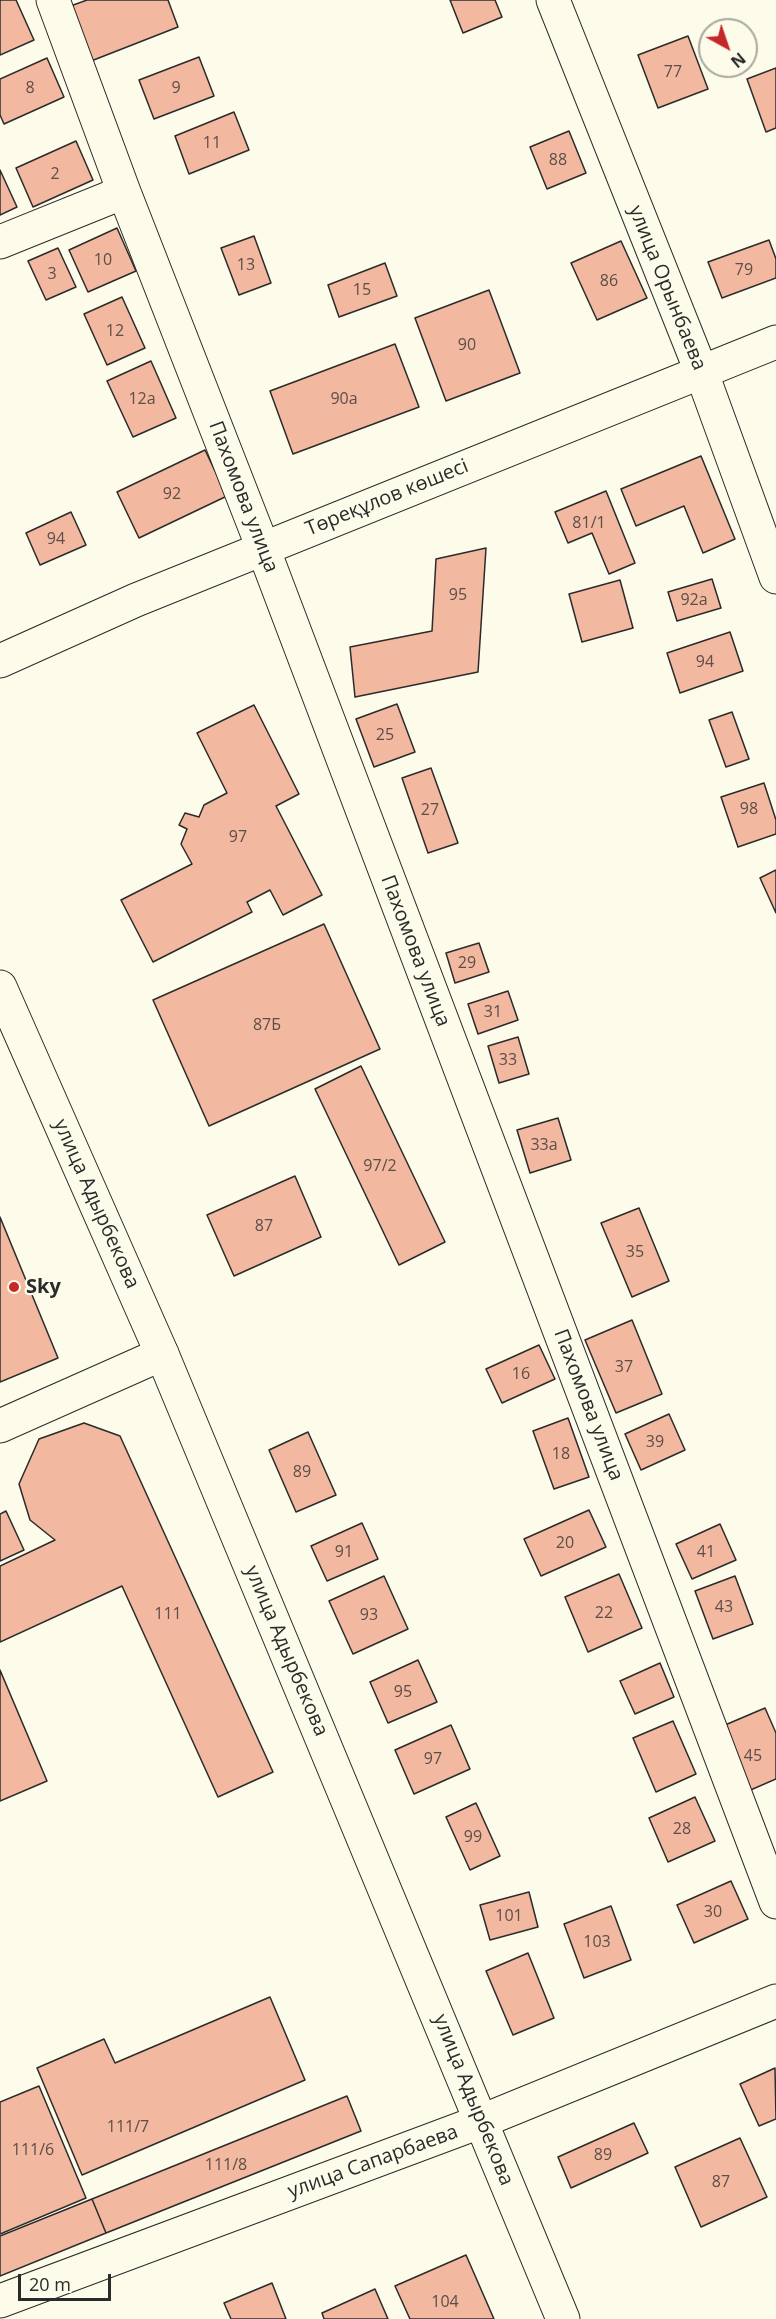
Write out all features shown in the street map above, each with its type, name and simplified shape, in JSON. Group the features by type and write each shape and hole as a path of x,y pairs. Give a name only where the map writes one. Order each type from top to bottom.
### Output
{"street":[{"name":"Пахомова улица","path":"53,0 124,192 263,548 776,1902"},
{"name":"улица Орынбаева","path":"553,0 701,371 776,577"},
{"path":"0,242 124,192"},
{"name":"Төреқұлов көшесі","path":"0,661 136,600 776,342"},
{"name":"улица Адырбекова","path":"0,987 162,1354 483,2121 563,2319"},
{"path":"0,1426 162,1354"},
{"name":"улица Сапарбаева","path":"0,2301 483,2121 776,2001"}],"building":[{"path":"0,0 16,0 34,40 0,55"},
{"path":"87,0 168,0 178,27 86,63 65,8"},
{"path":"450,0 495,0 502,17 463,33"},
{"path":"688,36 698,62 698,78 704,78 708,89 658,108 638,55"},
{"path":"199,57 214,96 154,119 139,80"},
{"path":"47,58 64,97 4,124 0,115 0,79"},
{"path":"776,68 776,128 766,132 747,79 758,78 758,75"},
{"path":"234,112 249,150 189,174 175,136"},
{"path":"569,131 586,173 547,189 530,147"},
{"path":"76,141 93,180 33,207 16,168"},
{"path":"0,170 17,207 0,215"},
{"path":"117,228 136,271 88,292 69,250"},
{"path":"254,236 271,283 239,295 221,248"},
{"path":"769,240 776,259 776,278 722,298 708,262"},
{"path":"621,241 647,298 597,320 571,263"},
{"path":"58,248 76,287 46,300 28,261"},
{"path":"385,263 397,296 339,317 328,285"},
{"path":"489,290 520,373 446,401 415,318"},
{"path":"122,297 145,348 107,365 84,314"},
{"path":"395,344 419,407 293,454 270,391"},
{"path":"151,361 176,418 133,437 107,381"},
{"path":"205,450 227,496 139,538 117,492"},
{"path":"701,456 735,539 703,553 684,506 636,526 621,489"},
{"path":"606,491 635,563 609,574 592,533 568,543 555,512"},
{"path":"71,512 86,545 40,565 26,533"},
{"path":"486,548 478,672 355,697 350,647 432,631 436,559"},
{"path":"712,579 721,608 677,621 668,592"},
{"path":"620,580 633,628 582,642 569,594"},
{"path":"730,632 743,671 680,693 667,653"},
{"path":"397,704 415,752 374,767 356,719"},
{"path":"254,705 299,794 276,806 322,895 283,915 270,890 247,902 252,912 153,962 121,900 192,864 181,844 187,829 179,825 185,813 199,817 204,805 227,793 197,733"},
{"path":"732,712 749,759 726,767 709,720"},
{"path":"431,768 458,843 428,853 402,778"},
{"path":"764,783 776,820 776,834 738,847 721,797"},
{"path":"776,870 776,913 760,878"},
{"path":"324,924 380,1049 209,1126 153,1000"},
{"path":"479,943 489,972 455,983 446,953"},
{"path":"508,991 518,1020 478,1034 468,1004"},
{"path":"518,1037 529,1074 499,1083 488,1046"},
{"path":"361,1066 445,1242 399,1265 315,1089"},
{"path":"558,1118 571,1160 530,1173 517,1130"},
{"path":"295,1176 321,1237 234,1276 207,1215"},
{"path":"639,1208 669,1281 632,1297 601,1223"},
{"name":"Sky","path":"0,1217 58,1358 0,1382"},
{"path":"632,1320 662,1394 616,1413 585,1340"},
{"path":"539,1345 555,1379 502,1403 486,1369"},
{"path":"669,1414 685,1450 641,1470 625,1434"},
{"path":"568,1418 589,1477 554,1489 533,1431"},
{"path":"84,1423 120,1436 273,1772 218,1797 122,1586 0,1642 0,1566 55,1540 30,1520 19,1484 39,1439"},
{"path":"308,1432 336,1495 296,1512 269,1450"},
{"path":"589,1510 606,1547 541,1576 524,1539"},
{"path":"6,1511 24,1550 0,1561 0,1514"},
{"path":"362,1523 378,1559 327,1581 311,1546"},
{"path":"720,1524 736,1560 692,1579 676,1544"},
{"path":"619,1574 642,1628 588,1652 565,1597"},
{"path":"384,1576 408,1629 353,1654 329,1601"},
{"path":"735,1576 753,1624 713,1639 695,1591"},
{"path":"418,1660 437,1702 388,1723 370,1682"},
{"path":"660,1663 674,1697 635,1714 620,1681"},
{"path":"0,1670 47,1781 0,1801"},
{"path":"765,1708 776,1733 776,1779 746,1792 718,1728"},
{"path":"673,1721 696,1774 656,1792 633,1738"},
{"path":"451,1725 470,1769 414,1794 395,1750"},
{"path":"695,1797 715,1841 668,1862 649,1818"},
{"path":"476,1803 500,1856 470,1870 446,1817"},
{"path":"731,1881 748,1919 694,1943 677,1905"},
{"path":"529,1892 538,1927 490,1940 480,1905"},
{"path":"611,1906 631,1960 584,1978 564,1924"},
{"path":"528,1953 554,2018 513,2035 486,1971"},
{"path":"270,1997 305,2080 82,2175 37,2068 104,2039 115,2063"},
{"path":"775,2068 776,2119 759,2126 740,2084"},
{"path":"39,2086 86,2198 0,2234 0,2102"},
{"path":"347,2096 361,2131 106,2233 92,2199"},
{"path":"634,2123 648,2153 571,2188 558,2157"},
{"path":"740,2138 767,2197 701,2227 675,2167"},
{"path":"92,2199 106,2233 0,2276 0,2236"},
{"path":"466,2255 494,2319 410,2319 395,2286"},
{"path":"272,2283 286,2319 231,2319 224,2303"},
{"path":"375,2289 388,2319 324,2319 322,2313"}],"place":[{"name":"Sky","path":"14,1287"}]}
